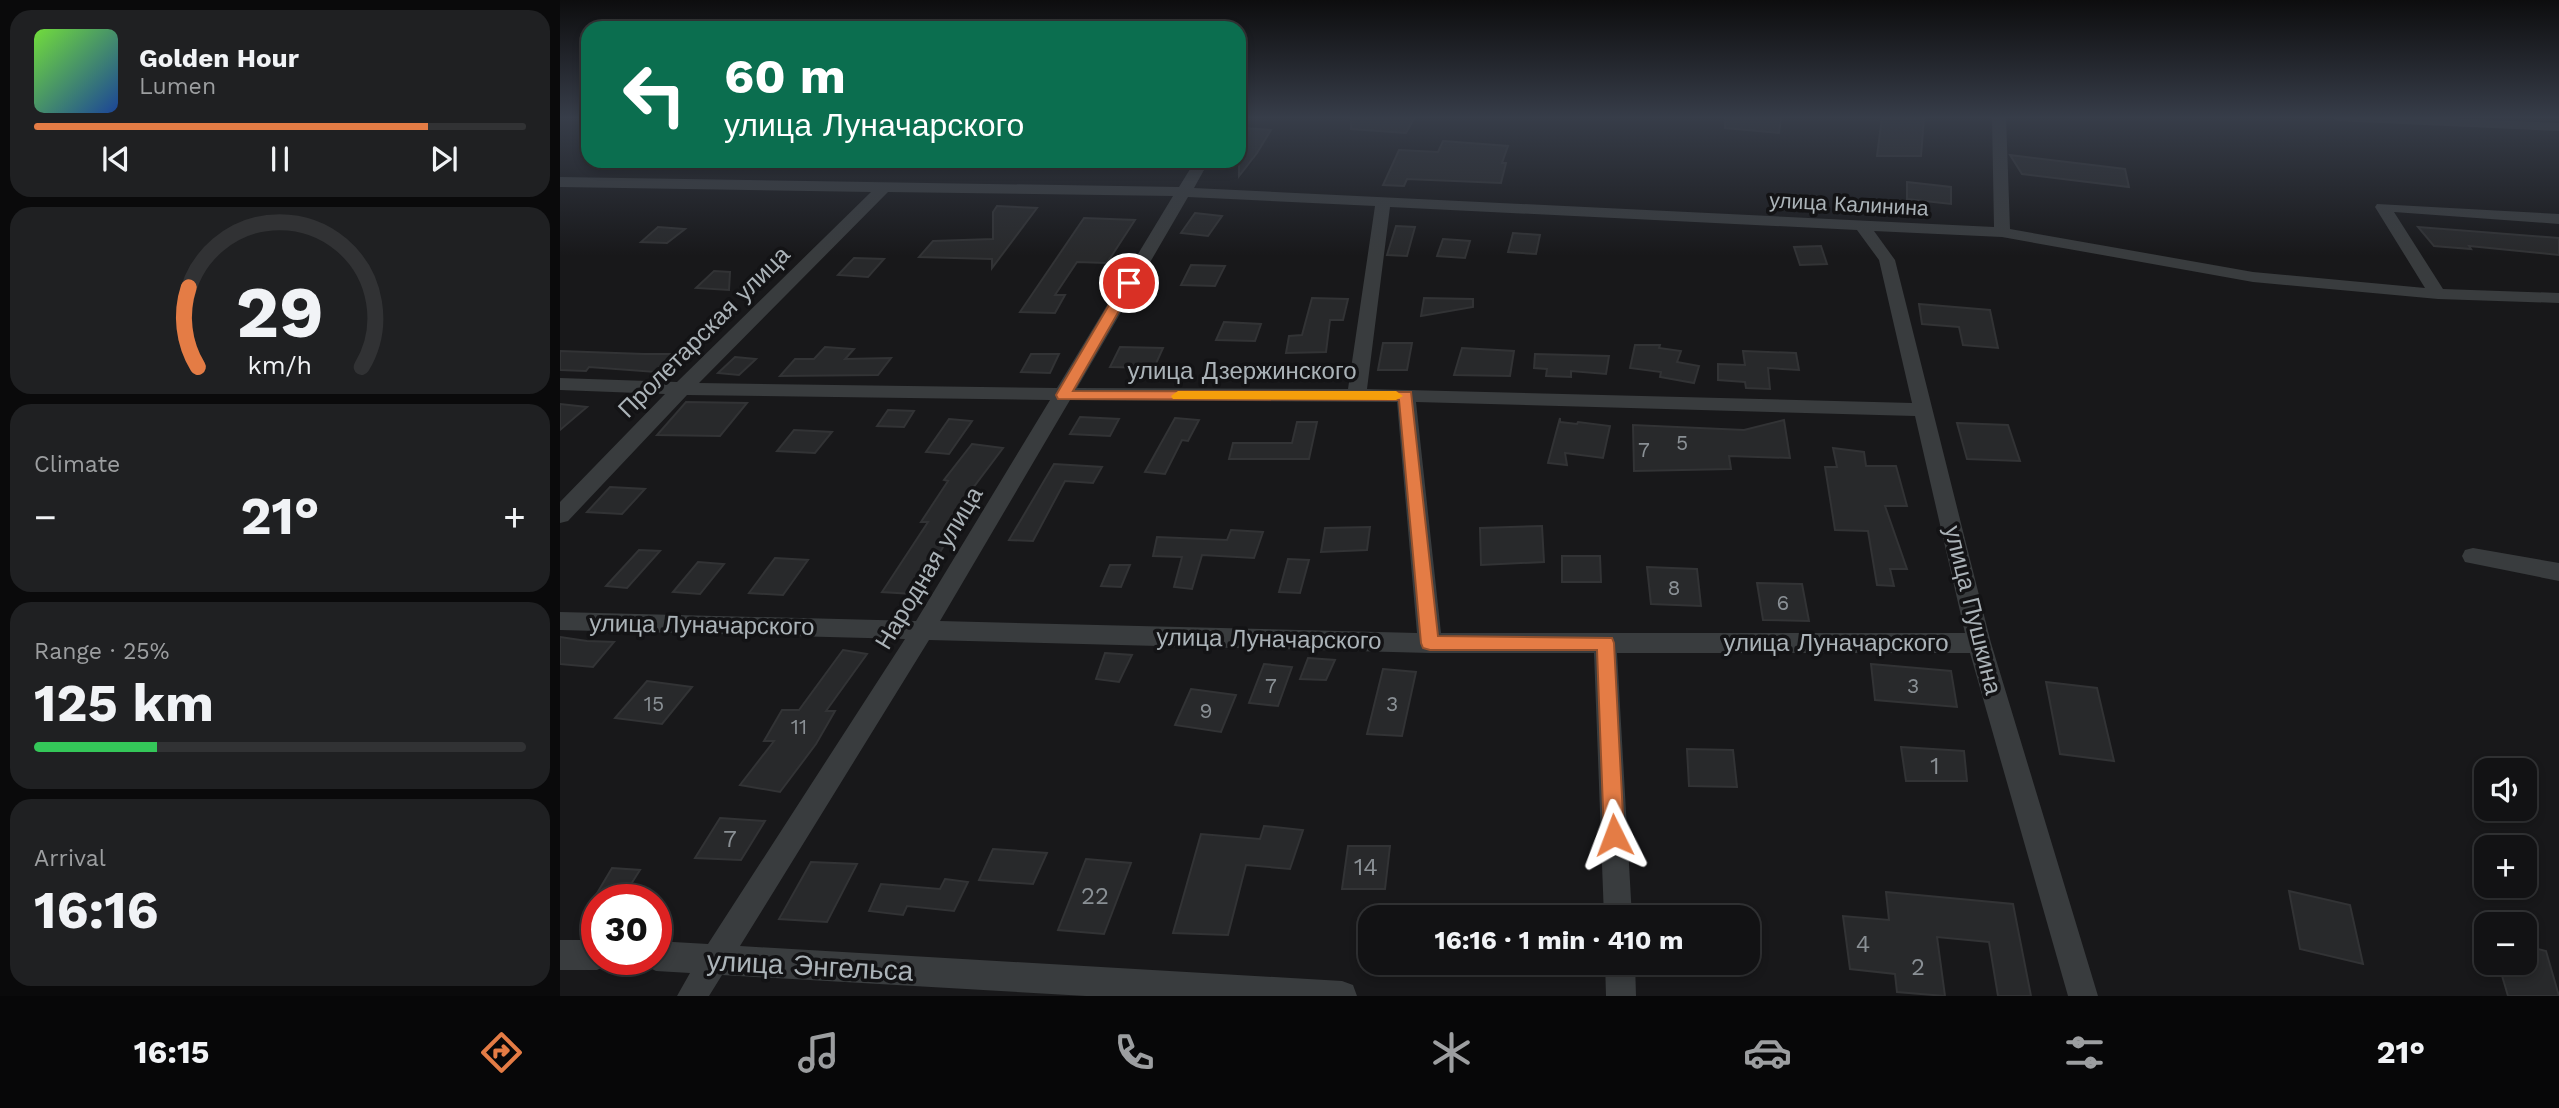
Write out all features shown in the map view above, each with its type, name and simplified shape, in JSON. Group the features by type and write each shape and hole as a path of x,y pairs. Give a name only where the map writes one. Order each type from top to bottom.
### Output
{"street":[{"path":"2000,163 2002,232"},
{"name":"Народная улица","path":"692,996 923,630 1197,168"},
{"name":"улица Калинина","path":"560,182 1181,192 2002,232 2253,277 2438,294 2559,298"},
{"name":"Пролетарская улица","path":"560,515 681,389 885,186"},
{"path":"1357,396 1382,202"},
{"path":"2438,294 2383,207 2559,219"},
{"name":"улица Пушкина","path":"1862,226 1887,260 1979,643 2083,996"},
{"name":"улица Дзержинского","path":"560,384 681,389 1063,395 1406,396 1925,410"},
{"path":"1406,396 1430,643"},
{"path":"2473,556 2559,572"},
{"name":"улица Луначарского","path":"560,621 1430,643 1979,643"},
{"path":"1605,643 1617,905"},
{"path":"560,955 581,955"},
{"name":"улица Энгельса","path":"672,958 1342,996"},
{"path":"1620,975 1621,996"}],"building":[{"path":"1393,163 1506,163 1501,183 1407,179 1404,186 1383,185"},
{"path":"2015,163 2080,163 2125,169 2129,187 2022,174"},
{"path":"1907,182 1951,187 1951,204 1907,199"},
{"path":"997,206 1037,208 992,268 992,259 919,257 933,241 993,239 993,212"},
{"path":"1195,213 1222,216 1208,236 1181,233"},
{"path":"1084,218 1135,220 1107,263 1077,262 1055,295 1065,295 1055,313 1020,312"},
{"path":"1396,226 1415,227 1407,256 1387,255"},
{"path":"658,227 685,229 667,243 641,242"},
{"path":"2418,227 2559,238 2559,255 2469,246 2471,249 2434,246"},
{"path":"1513,233 1540,235 1536,254 1508,252"},
{"path":"1443,239 1470,241 1465,258 1437,256"},
{"path":"1821,246 1827,264 1800,265 1794,247"},
{"path":"854,258 884,259 868,277 838,275"},
{"path":"1191,265 1225,266 1215,286 1181,285"},
{"path":"714,271 730,272 729,290 696,288"},
{"path":"1312,298 1348,299 1343,320 1330,320 1326,352 1286,353 1289,336 1302,335"},
{"path":"1424,298 1473,299 1473,307 1421,316"},
{"path":"1919,304 1990,310 1998,348 1963,345 1959,327 1922,324"},
{"path":"1224,322 1261,324 1255,341 1216,340"},
{"path":"1383,343 1412,343 1407,370 1378,370"},
{"path":"1635,345 1660,345 1659,348 1681,351 1677,362 1699,366 1694,383 1660,377 1661,372 1630,368"},
{"path":"825,347 854,349 845,359 891,358 878,375 780,376 795,359 814,359"},
{"path":"1120,347 1163,348 1154,368 1110,367"},
{"path":"1462,348 1514,351 1510,376 1454,375"},
{"path":"560,351 674,354 656,372 589,367 586,371 560,370"},
{"path":"1743,351 1796,353 1799,370 1768,368 1770,389 1746,388 1745,382 1718,380 1718,364 1745,365"},
{"path":"1031,354 1059,354 1050,373 1021,372"},
{"path":"1535,354 1609,356 1606,374 1571,371 1571,377 1546,376 1547,369 1534,368"},
{"path":"735,357 756,359 739,375 718,373"},
{"path":"686,402 747,403 720,436 657,435"},
{"path":"560,404 587,407 560,430"},
{"path":"888,410 914,411 904,427 877,426"},
{"path":"1080,417 1119,419 1110,436 1070,434"},
{"path":"1175,418 1199,420 1188,441 1182,440 1165,474 1145,472"},
{"path":"1560,418 1560,422 1610,426 1603,458 1565,453 1567,465 1548,463"},
{"path":"949,419 972,421 949,454 926,452"},
{"path":"1784,420 1790,458 1729,456 1731,469 1634,471 1633,425 1744,430"},
{"path":"1297,422 1317,422 1309,459 1229,459 1233,443 1292,443"},
{"path":"1957,423 2008,425 2020,461 1967,459"},
{"path":"794,430 832,432 815,453 777,451"},
{"path":"972,444 1003,448 967,496 980,497 963,525 958,524 913,594 882,592 928,522 921,522 948,481 944,480"},
{"path":"1833,448 1864,452 1866,466 1896,466 1907,506 1885,506 1907,569 1890,569 1894,586 1877,585 1868,531 1835,530 1825,467 1837,467"},
{"path":"1054,464 1102,467 1093,483 1065,481 1033,541 1009,540"},
{"path":"610,487 645,489 622,514 587,512"},
{"path":"1542,526 1544,562 1481,565 1480,528"},
{"path":"1370,527 1367,550 1321,552 1325,528"},
{"path":"1231,530 1263,532 1254,558 1202,555 1192,589 1174,587 1182,557 1153,556 1157,537 1227,540"},
{"path":"639,550 660,551 627,588 606,586"},
{"path":"1562,556 1600,556 1601,582 1562,582"},
{"path":"775,558 808,560 783,595 749,593"},
{"path":"1288,559 1309,560 1300,593 1279,592"},
{"path":"698,562 724,564 700,594 673,592"},
{"path":"1110,565 1130,565 1121,587 1101,586"},
{"path":"1647,567 1697,569 1701,606 1651,604"},
{"path":"1757,583 1802,584 1809,621 1763,620"},
{"path":"560,637 614,642 593,667 560,664"},
{"path":"843,650 867,654 826,711 835,711 816,744 780,792 740,785 774,741 764,741 782,710 799,710"},
{"path":"1105,653 1132,655 1119,682 1096,679"},
{"path":"1308,658 1335,660 1326,680 1300,679"},
{"path":"1264,664 1292,667 1278,706 1249,703"},
{"path":"1871,664 1951,671 1957,707 1875,700"},
{"path":"1383,669 1416,672 1402,736 1367,734"},
{"path":"647,681 692,687 662,724 615,718"},
{"path":"2046,682 2097,688 2114,761 2060,754"},
{"path":"1191,689 1236,695 1221,732 1175,725"},
{"path":"1901,747 1964,751 1967,781 1906,781"},
{"path":"1687,749 1733,750 1737,787 1689,786"},
{"path":"720,818 765,821 741,860 695,858"},
{"path":"1264,826 1303,830 1290,869 1246,865 1228,935 1173,933 1201,834 1260,839"},
{"path":"1348,846 1390,846 1385,889 1342,889"},
{"path":"993,849 1047,853 1033,884 979,880"},
{"path":"1086,859 1131,863 1104,934 1058,930"},
{"path":"811,862 857,864 827,922 779,919"},
{"path":"612,868 640,870 631,884 602,884"},
{"path":"945,879 968,882 954,911 907,906 903,915 869,911 881,884 940,889"},
{"path":"2289,891 2350,905 2363,964 2300,949"},
{"path":"1886,892 2013,904 2031,996 1998,996 1989,942 1937,937 1945,996 1897,992 1895,974 1850,969 1843,916 1889,920"},
{"path":"2537,949 2546,951 2559,996 2508,996 2502,975 2537,975"}],"slow traffic":[{"path":"1178,396 1396,396"}],"route":[{"path":"1129,283 1063,395 1406,396 1430,643 1605,643 1614,835"}]}
